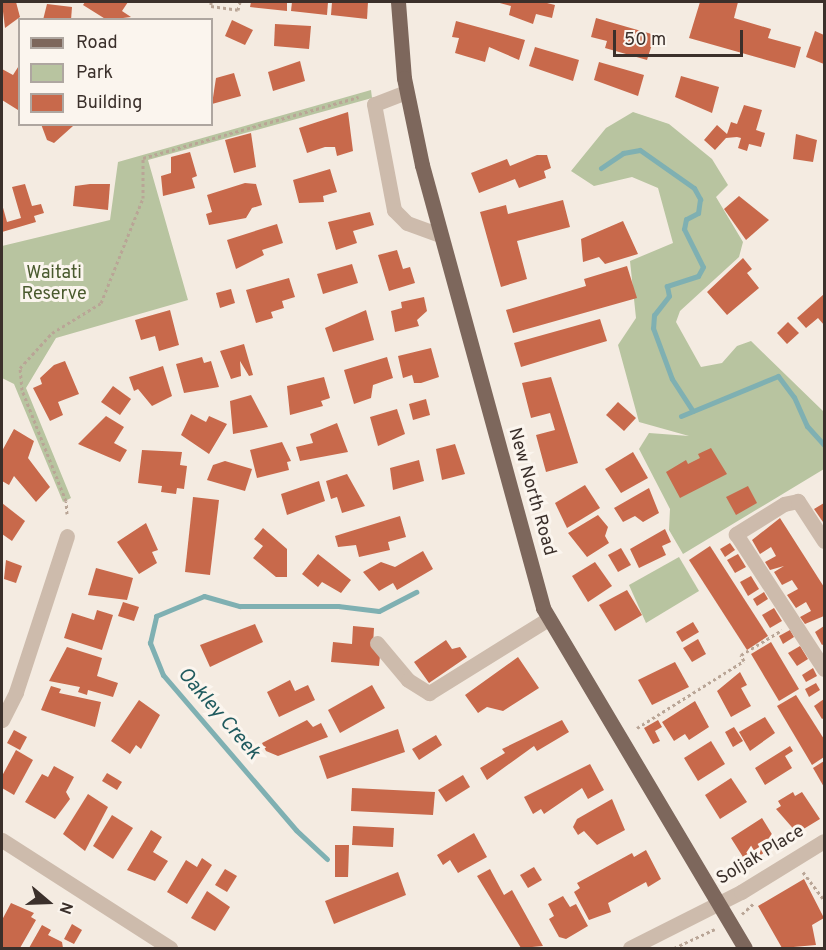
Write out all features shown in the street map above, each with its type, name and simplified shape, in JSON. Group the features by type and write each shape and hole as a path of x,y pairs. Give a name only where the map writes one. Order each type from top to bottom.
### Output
{"main road":[{"name":"New North Road","path":"398,2 406,92 440,235 548,619 745,948"}],"street":[{"path":"406,92 374,104 394,210 407,223 440,235"},
{"path":"825,541 798,501 784,504 736,534 825,669"},
{"path":"2,720 16,692 67,536"},
{"path":"377,643 408,680 429,693 548,619"},
{"path":"2,840 170,948"},
{"name":"Soljak Place","path":"630,948 718,904 825,841"}],"path":[{"path":"211,2 211,6 238,10 240,2"},
{"path":"67,514 66,501 22,390 20,368 46,338 101,303 142,198 143,158 367,94"},
{"path":"637,728 744,661 741,655 794,622"},
{"path":"803,872 825,900"},
{"path":"674,948 712,930"}],"green space":[{"name":"Waitati Reserve","path":"371,90 372,98 148,160 188,300 56,338 26,388 71,498 63,502 14,384 2,378 2,246 110,220 118,162"},
{"path":"633,112 669,124 712,159 728,185 716,197 743,242 739,257 680,311 676,322 701,367 722,363 737,346 751,341 824,412 824,469 683,554 669,530 670,509 639,449 649,433 689,436 639,422 618,345 636,318 630,261 673,243 658,188 632,177 594,186 571,171 606,128"},
{"path":"679,557 699,591 646,623 629,585"}],"building":[{"path":"16,2 20,17 5,28 2,3"},
{"path":"85,2 128,2 122,11 131,17 104,18 83,5"},
{"path":"251,2 287,2 287,11 250,7"},
{"path":"292,2 328,2 327,15 291,11"},
{"path":"332,2 368,2 367,19 331,15"},
{"path":"496,2 543,2 555,5 552,18 536,14 533,24 509,15 511,6"},
{"path":"700,2 738,2 734,18 771,29 768,38 801,47 795,68 689,38"},
{"path":"47,4 72,7 71,18 44,18"},
{"path":"596,18 655,35 647,60 605,48 607,41 591,37"},
{"path":"232,20 253,30 245,45 225,36"},
{"path":"456,21 525,40 519,60 489,47 485,62 455,53 459,38 452,37"},
{"path":"275,24 311,26 309,49 274,46"},
{"path":"815,31 824,35 824,64 806,57"},
{"path":"535,47 579,60 573,81 529,66"},
{"path":"300,61 305,81 273,91 268,72"},
{"path":"599,62 644,75 638,96 594,80"},
{"path":"18,67 18,110 2,100 2,69 13,75"},
{"path":"234,73 241,96 213,104 216,78"},
{"path":"681,76 719,87 712,113 675,97"},
{"path":"744,105 762,110 756,130 765,133 761,147 749,144 747,151 738,148 741,138 737,137 726,138 715,150 704,140 717,125 727,134 731,122 737,124"},
{"path":"348,112 353,151 337,156 335,147 325,147 307,153 299,128"},
{"path":"42,126 73,126 54,143 47,140"},
{"path":"251,133 256,167 234,173 225,140"},
{"path":"796,134 817,140 813,162 793,159"},
{"path":"190,152 197,176 192,178 195,188 163,196 161,176 171,173 171,157"},
{"path":"537,155 547,155 551,168 544,171 546,178 519,188 515,179 479,193 471,173 507,159 510,166"},
{"path":"330,169 337,192 323,196 324,202 299,203 293,180"},
{"path":"245,183 256,184 262,205 252,208 246,218 209,225 206,214 212,212 207,195"},
{"path":"25,184 32,206 41,204 44,213 34,216 36,222 2,232 2,204 7,222 21,218 12,187"},
{"path":"110,184 108,210 73,206 75,186"},
{"path":"739,196 769,220 746,240 724,209"},
{"path":"563,200 570,227 517,241 527,279 501,287 480,212 506,205 508,214"},
{"path":"370,212 374,225 353,231 357,243 336,250 328,222"},
{"path":"623,221 638,254 605,264 599,257 583,262 581,239"},
{"path":"277,224 283,243 262,250 264,255 236,269 227,240"},
{"path":"397,250 403,269 410,267 415,283 389,291 378,255"},
{"path":"743,258 752,269 747,273 759,288 727,315 707,292"},
{"path":"352,264 358,283 323,294 317,274"},
{"path":"627,266 637,298 513,333 506,310 586,286 584,279"},
{"path":"289,278 295,297 282,301 284,308 271,312 273,318 256,323 246,290"},
{"path":"231,289 235,303 220,308 216,293"},
{"path":"824,294 824,325 818,318 806,328 797,318"},
{"path":"424,297 427,311 417,320 419,326 395,332 391,311 402,308 401,302"},
{"path":"170,310 179,345 159,351 155,336 141,340 135,320"},
{"path":"366,310 374,340 333,352 325,328"},
{"path":"600,319 607,341 521,367 514,343"},
{"path":"788,322 799,333 787,344 777,333"},
{"path":"244,344 253,375 249,376 240,361 241,376 231,379 220,351"},
{"path":"431,348 439,377 421,383 414,383 412,375 403,378 398,356"},
{"path":"202,357 204,363 211,361 219,387 184,393 176,364"},
{"path":"387,357 393,378 373,385 371,398 354,404 344,370"},
{"path":"65,361 79,394 58,402 63,415 50,421 33,388 42,384 40,378 54,365"},
{"path":"163,366 172,396 152,406 138,389 134,391 129,377"},
{"path":"324,377 330,398 321,401 323,406 290,415 287,386"},
{"path":"551,377 578,463 546,472 536,435 555,430 550,413 531,418 522,383"},
{"path":"113,386 131,399 120,415 101,402"},
{"path":"251,395 268,427 233,434 230,401"},
{"path":"426,399 430,415 413,420 409,404"},
{"path":"618,402 636,418 624,431 606,415"},
{"path":"397,409 405,434 378,446 370,417"},
{"path":"191,414 206,422 209,416 227,424 209,454 181,435"},
{"path":"106,416 124,427 114,443 127,450 120,462 78,444"},
{"path":"337,423 348,452 300,461 296,447 313,443 310,434"},
{"path":"14,429 34,441 28,458 50,487 36,502 14,476 9,485 2,481 2,451"},
{"path":"282,442 291,461 287,462 289,470 257,478 250,450"},
{"path":"455,444 465,474 442,480 436,449"},
{"path":"711,448 727,474 680,498 666,472 686,460 688,464 700,458 698,454"},
{"path":"142,450 182,452 180,465 187,466 184,489 177,488 176,494 161,492 162,486 138,483"},
{"path":"633,452 648,478 621,493 605,469"},
{"path":"419,460 424,481 393,490 390,468"},
{"path":"225,461 252,469 245,491 207,480 213,465"},
{"path":"347,474 365,506 342,513 337,497 331,499 326,481"},
{"path":"319,481 325,501 287,515 281,494"},
{"path":"585,485 600,508 567,528 555,503"},
{"path":"748,486 757,503 736,515 726,497"},
{"path":"649,488 659,513 643,522 635,516 623,522 614,508"},
{"path":"193,497 219,500 210,575 185,572"},
{"path":"2,503 25,521 12,541 2,534"},
{"path":"824,503 824,521 823,522 814,509"},
{"path":"598,515 608,527 605,536 609,543 587,557 568,533"},
{"path":"400,516 406,537 388,542 390,550 359,557 356,545 338,547 335,536"},
{"path":"780,518 824,587 824,616 805,624 800,617 811,611 806,602 796,608 787,595 798,589 792,580 782,585 774,572 784,566 770,570 765,562 776,556 771,547 760,554 752,540"},
{"path":"146,523 158,550 152,552 157,563 139,574 117,542"},
{"path":"263,528 287,549 287,577 276,577 253,558 263,546 254,539"},
{"path":"665,529 671,542 662,546 666,555 639,568 630,549"},
{"path":"730,543 735,550 725,557 720,549"},
{"path":"710,546 768,636 747,650 689,560"},
{"path":"621,548 631,565 618,572 608,555"},
{"path":"423,551 433,569 397,590 393,583 379,591 363,572 381,562 395,567"},
{"path":"318,554 351,580 341,593 322,582 318,587 302,574"},
{"path":"738,554 746,567 735,573 727,560"},
{"path":"6,560 22,566 16,583 4,579"},
{"path":"595,562 612,586 588,602 572,576"},
{"path":"96,568 133,578 127,600 88,595"},
{"path":"751,576 759,589 748,596 740,582"},
{"path":"627,590 642,615 615,631 599,605"},
{"path":"764,592 768,599 757,606 753,599"},
{"path":"123,602 139,607 134,621 118,616"},
{"path":"774,608 782,621 770,628 762,615"},
{"path":"97,610 113,615 102,650 64,638 72,613 94,620"},
{"path":"693,622 699,632 682,642 676,632"},
{"path":"255,624 263,642 210,667 200,645"},
{"path":"353,626 374,628 373,645 381,646 379,666 331,662 333,642 352,644"},
{"path":"824,626 824,644 822,645 815,632"},
{"path":"790,630 794,637 783,644 779,636"},
{"path":"698,639 706,654 692,662 683,648"},
{"path":"446,640 452,649 460,647 467,657 429,683 414,662"},
{"path":"771,642 799,689 779,701 751,654"},
{"path":"800,646 808,659 797,666 788,653"},
{"path":"67,647 102,658 97,676 118,683 113,697 88,690 87,695 78,692 80,687 49,681"},
{"path":"518,657 539,688 503,711 487,707 478,713 465,695"},
{"path":"675,662 689,687 652,705 638,680"},
{"path":"813,668 817,676 806,682 802,675"},
{"path":"740,672 747,685 741,688 751,706 731,717 717,691"},
{"path":"290,680 295,691 308,685 315,700 279,717 267,692"},
{"path":"816,683 820,690 809,697 805,689"},
{"path":"372,685 385,708 340,733 328,710"},
{"path":"51,686 61,689 59,693 101,702 95,727 41,710"},
{"path":"796,695 824,739 824,757 812,765 777,706"},
{"path":"824,699 824,718 822,719 814,706"},
{"path":"139,700 160,715 141,749 136,745 130,754 111,741"},
{"path":"695,701 709,727 689,740 685,734 674,741 662,722"},
{"path":"765,717 775,733 750,751 739,732"},
{"path":"307,720 313,727 321,723 328,737 278,756 266,751 262,743"},
{"path":"562,720 569,732 537,751 534,746 487,780 480,768 505,753 502,749"},
{"path":"658,720 662,727 655,731 660,741 653,744 644,728"},
{"path":"734,727 743,741 733,747 725,732"},
{"path":"398,729 405,752 327,779 319,756"},
{"path":"14,730 27,737 20,750 7,743"},
{"path":"436,735 442,745 419,760 412,749"},
{"path":"711,741 725,764 698,781 684,758"},
{"path":"790,746 793,751 785,756 792,768 765,785 755,768"},
{"path":"16,750 33,760 14,795 2,788 2,776"},
{"path":"824,761 824,787 813,768"},
{"path":"590,764 604,790 588,799 582,788 544,814 541,809 533,814 524,797"},
{"path":"54,766 74,777 66,792 70,799 55,819 25,802 42,774 48,777"},
{"path":"107,773 122,782 117,790 102,781"},
{"path":"463,775 470,787 446,802 438,790"},
{"path":"731,778 747,802 720,819 705,795"},
{"path":"352,788 435,792 433,815 351,811"},
{"path":"793,792 795,796 802,792 820,819 797,833 776,809 781,806 778,801"},
{"path":"88,794 108,807 85,851 63,834"},
{"path":"612,799 625,830 597,845 584,831 578,835 573,827 577,819"},
{"path":"112,815 133,828 113,859 93,846"},
{"path":"762,818 778,844 759,856 755,850 743,857 731,838"},
{"path":"353,826 394,828 393,847 352,845"},
{"path":"151,830 162,837 153,852 168,861 155,881 127,870"},
{"path":"474,833 487,857 458,873 450,860 443,865 437,855"},
{"path":"335,845 349,845 348,877 335,877"},
{"path":"646,850 661,879 648,887 646,882 608,903 611,912 589,920 574,892 580,888 577,883 632,853 634,857"},
{"path":"202,858 212,865 187,904 167,892 186,860 197,867"},
{"path":"534,867 542,880 528,888 520,875"},
{"path":"225,869 237,876 227,892 215,885"},
{"path":"490,869 504,895 512,890 543,946 521,948 477,876"},
{"path":"398,872 406,895 334,924 325,901"},
{"path":"804,879 824,918 812,925 816,945 782,948 758,906"},
{"path":"207,891 230,907 215,931 191,918"},
{"path":"563,896 570,907 576,904 588,926 566,939 559,937 549,919 554,916 548,904"},
{"path":"11,903 34,913 31,917 36,920 20,948 3,948 2,920"},
{"path":"72,924 82,930 74,944 64,939"},
{"path":"42,925 51,930 48,935 62,942 63,948 29,948"}],"waterway":[{"name":"Oakley Creek","path":"601,168 623,153 640,150 694,188 700,199 698,213 686,219 684,229 703,267 698,276 667,286 669,296 654,315 653,328 672,379 693,411"},
{"name":"Oakley Creek","path":"681,416 778,376 794,397 807,426 824,445"},
{"name":"Oakley Creek","path":"327,859 296,830 163,675 150,643 156,616 204,596 240,606 338,606 379,611 416,592"}]}
